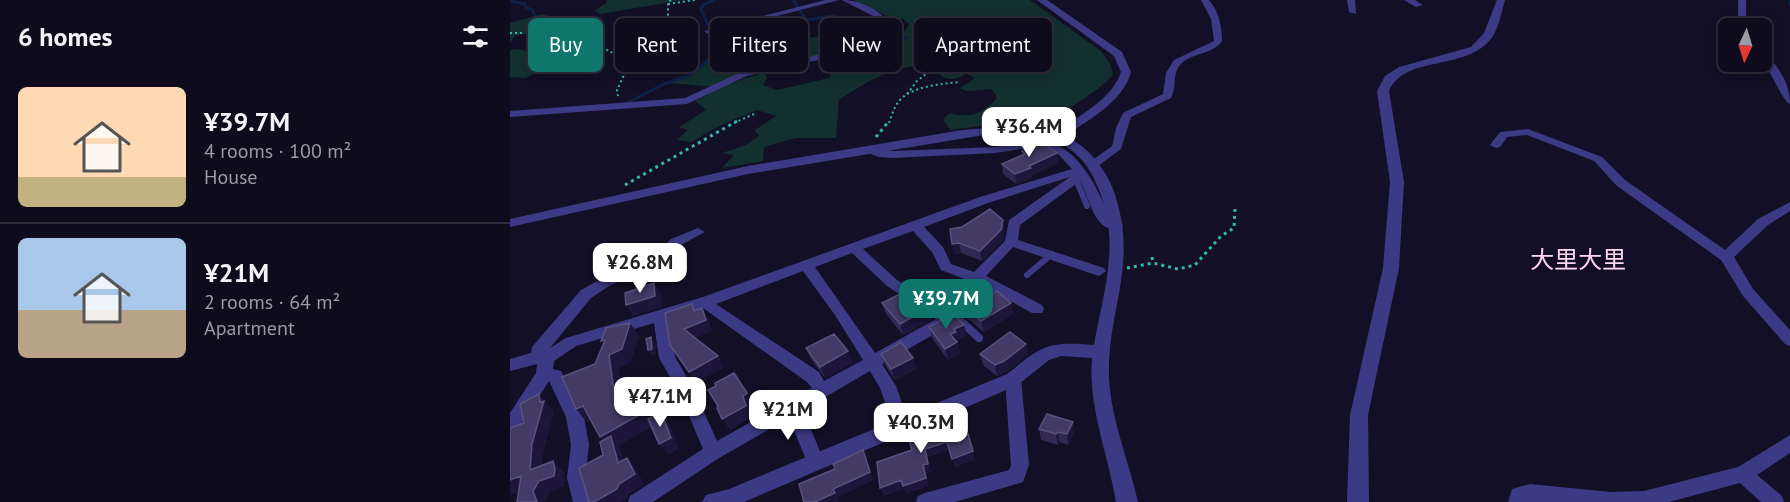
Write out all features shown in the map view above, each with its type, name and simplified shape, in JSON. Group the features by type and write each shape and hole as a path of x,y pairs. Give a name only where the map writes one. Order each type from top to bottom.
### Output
{"street":[{"path":"763,18 835,0"},
{"path":"510,114 687,101 744,74 864,47 885,35 887,25 880,16 846,0"},
{"path":"1041,0 1118,54 1126,72 1123,82 1110,98 1057,137"},
{"path":"1094,164 1117,147 1127,116 1167,96 1170,90 1171,71 1175,66 1189,55 1215,45 1218,41 1215,14 1212,5 1205,0"},
{"path":"1351,0 1353,12"},
{"path":"1408,0 1419,5"},
{"path":"1358,502 1359,415 1391,268 1394,236 1397,182 1383,92 1389,78 1403,69 1453,57 1475,49 1489,34 1501,0"},
{"path":"1742,0 1742,18"},
{"path":"1772,66 1790,100"},
{"path":"510,223 600,205 723,176 864,149 1006,130 1035,132 1057,137 1080,150 1094,164 1105,185 1117,226 1117,270 1102,352 1100,378 1103,404 1127,502"},
{"path":"1496,145 1504,134 1528,132 1598,159 1621,183 1726,257 1748,292 1790,340"},
{"path":"864,149 880,154 997,150 1041,143 1064,153 1078,175 1090,186 1105,222 1109,226 1117,226"},
{"path":"510,365 541,360 571,342 708,301 984,200 1078,175"},
{"path":"637,502 713,452 938,325 949,315 976,278 1011,242 1014,222 1078,175"},
{"path":"1726,257 1763,222 1790,206"},
{"path":"915,225 938,250 946,267 984,281 1037,309"},
{"path":"510,427 541,360 586,294 664,255 676,242 698,232"},
{"path":"1011,242 1052,254 1099,272"},
{"path":"855,249 892,283 949,315"},
{"path":"807,266 888,386 901,426"},
{"path":"708,301 709,306 813,377 822,391"},
{"path":"661,316 667,358 685,388 713,452"},
{"path":"510,356 533,349 555,376 575,417 580,445 576,478 582,502"},
{"path":"724,501 1013,379 1043,355 1060,349 1102,352"},
{"path":"925,502 1016,476 1020,465 1013,379"},
{"path":"793,407 816,461"},
{"path":"1517,502 1519,495 1530,493 1611,501 1645,501 1743,474 1790,443"},
{"path":"1743,474 1775,502"}],"lane":[{"path":"1078,175 1087,206"},
{"path":"1027,275 1052,254"},
{"path":"949,315 979,338"}],"path":[{"path":"695,0 669,2 668,21 684,34 710,30"},
{"path":"510,33 524,33"},
{"path":"603,49 619,56 624,75 617,90 622,101 616,107"},
{"path":"906,96 917,81 928,72"},
{"path":"864,149 860,145 886,129 898,101 934,84 959,82"},
{"path":"600,205 617,190 676,156 691,144 726,125 756,113"},
{"path":"1117,270 1153,263 1178,269 1196,265 1221,236 1234,228 1235,209"},
{"path":"1152,257 1153,263"}],"green space":[{"path":"606,0 682,0 601,14 594,11 607,2"},
{"path":"853,0 1030,0 1101,51 1111,65 1113,75 1099,88 1066,111 1044,107 1028,125 987,125 950,130 943,119 950,113 970,115 987,108 997,98 992,89 966,91 960,88 975,78 966,74 951,79 936,72 1052,72 1052,18 914,18 914,66 902,68 902,36 909,24 902,18 890,18"},
{"path":"542,14 554,18 528,18 528,36 526,34 515,36 510,43 510,23"},
{"path":"820,36 820,55 808,58 808,38"},
{"path":"510,50 528,52 528,72 537,72 525,78 510,77"},
{"path":"709,57 710,72 746,72 716,87 669,83 698,72 698,68"},
{"path":"832,72 891,72 876,78 839,100 836,138 796,138 764,147 763,161 722,168 734,155 722,153 746,145 759,136 755,130 776,116 757,110 723,124 691,142 677,140 688,130 679,127 706,110 695,101 738,81 765,73 767,78 763,85 777,90 829,78"}],"building":[{"path":"1042,143 1057,153 1015,174 1002,164 1025,154 1022,151"},
{"path":"990,209 1003,220 1001,230 980,251 959,243 952,244 950,229 962,227"},
{"path":"654,283 655,296 626,305 625,293"},
{"path":"971,285 976,290 980,288 989,296 997,291 1011,303 981,321 959,303"},
{"path":"902,293 911,306 919,302 929,308 900,324 882,303"},
{"path":"692,304 694,311 702,308 706,320 684,329 718,356 689,372 670,345 665,313"},
{"path":"951,312 964,325 954,329 956,332 950,334 957,342 945,349 929,327 944,319"},
{"path":"630,323 622,349 609,355 615,398 639,385 645,395 634,401 641,414 600,437 583,406 576,409 562,377 595,364 605,340 601,341 606,328"},
{"path":"1010,332 1026,344 995,365 980,354"},
{"path":"834,334 848,351 820,367 806,348"},
{"path":"651,337 652,349 648,350 646,339"},
{"path":"901,342 913,358 891,369 881,354"},
{"path":"734,373 747,393 743,396 746,406 722,419 718,406 708,390 716,386 715,383"},
{"path":"539,394 540,402 544,401 532,444 530,470 553,461 554,476 539,481 533,491 537,502 517,502 521,476 510,480 510,428 524,423 520,404"},
{"path":"661,412 671,438 659,444 648,419"},
{"path":"1047,414 1073,422 1067,434 1058,432 1056,434 1039,429"},
{"path":"942,420 946,433 962,428 964,435 968,434 973,451 952,459 947,442 925,449 928,464 923,465 926,478 903,486 901,480 880,488 877,462 912,450 907,433"},
{"path":"611,436 618,463 627,458 635,474 619,484 617,489 594,502 589,502 579,468 603,455 600,442"},
{"path":"863,450 870,472 833,489 835,493 815,502 804,502 799,484 835,469 833,464"}],"waterway":[{"path":"627,103 664,84 688,76 707,62 737,46 709,27 701,9 703,5 714,0"},
{"path":"793,0 806,20 833,16 859,26 867,33 877,37 893,35 907,38"},
{"path":"510,1 525,4 525,7 540,18"}],"district":[{"name":"大里大里","path":"1578,259"}]}
